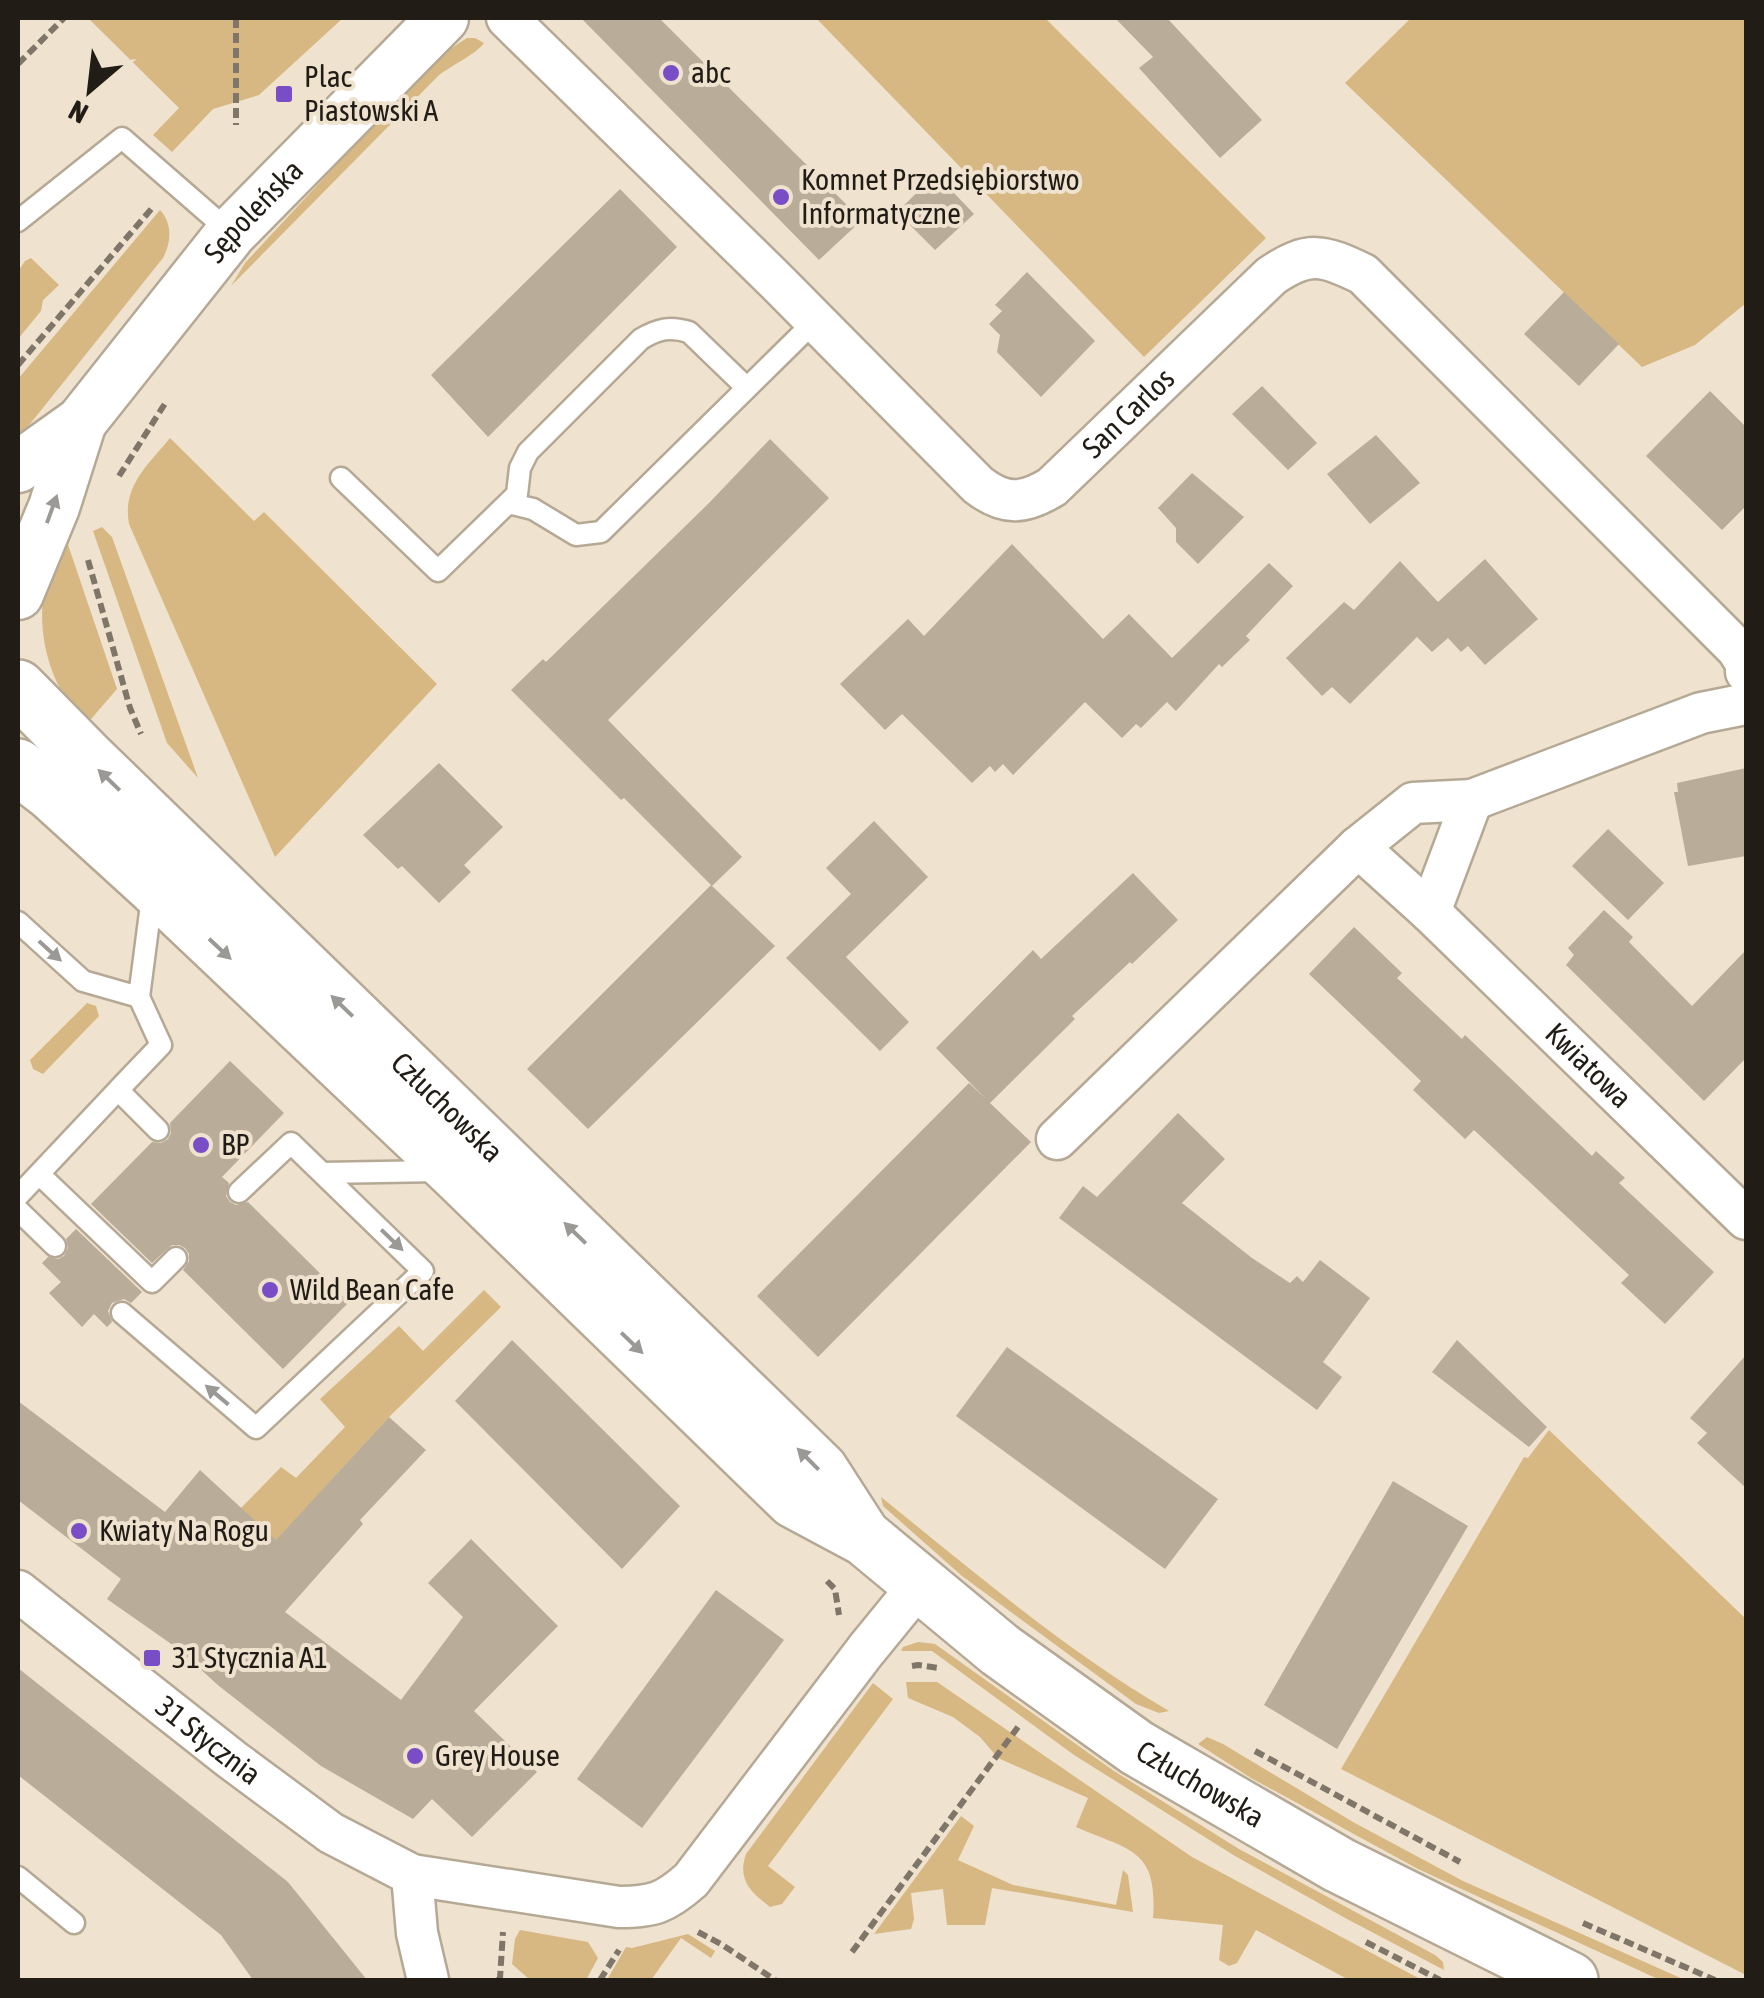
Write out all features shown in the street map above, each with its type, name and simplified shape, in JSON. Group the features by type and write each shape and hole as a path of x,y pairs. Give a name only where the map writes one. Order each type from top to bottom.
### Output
{"main road":[{"name":"Człuchowska","path":"18,688 820,1470 865,1538"},
{"name":"Człuchowska","path":"18,767 153,885 794,1500 865,1538 1000,1650 1137,1748 1339,1865 1570,1980"}],"street":[{"name":"Sępoleńska","path":"18,467 81,422 232,233 443,18"},
{"name":"San Carlos","path":"507,18 993,497 1031,500 1052,486 1271,276 1290,263 1311,257 1335,260 1363,274 1737,649 1746,663 1746,672"},
{"name":"Sępoleńska","path":"18,594 54,507 81,422"},
{"path":"1057,1139 1358,847 1413,803 1472,800 1700,713 1746,704"},
{"path":"1430,912 1472,800"},
{"name":"Kwiatowa","path":"1358,847 1746,1219"},
{"name":"31 Stycznia","path":"18,1591 230,1759 331,1833 412,1875 618,1907 648,1907 672,1897 691,1880 919,1585"},
{"path":"412,1875 416,1933 428,1980"}],"lane":[{"path":"18,221 122,138 232,233"},
{"path":"508,503 533,509 576,535 600,532 815,322"},
{"path":"342,478 438,570 517,494 520,468 528,452 640,339 654,331 676,328 689,332 747,388"},
{"path":"18,1196 160,1045 140,997 153,885"},
{"path":"18,922 83,981 140,997"},
{"path":"118,1090 158,1130"},
{"path":"122,1313 256,1428 423,1271 291,1144 239,1192"},
{"path":"322,1172 455,1171"},
{"path":"39,1174 152,1282 176,1258"},
{"path":"18,1210 55,1246"},
{"path":"18,1877 74,1923"}],"path":[{"path":"18,64 64,18"},
{"path":"236,18 236,125"},
{"path":"18,365 155,205"},
{"path":"113,484 168,400"},
{"path":"84,546 130,708 143,738"},
{"path":"852,1952 1018,1727"},
{"path":"1244,1745 1472,1868"},
{"path":"1575,1919 1715,1980"},
{"path":"500,1980 504,1924"},
{"path":"600,1980 628,1936"}],"shaded area":[{"path":"88,18 343,18 259,95 213,109 172,152 153,135 179,108"},
{"path":"816,18 1045,18 1266,238 1144,357"},
{"path":"1411,18 1746,18 1746,303 1695,345 1642,367 1345,83"},
{"path":"467,38 484,43 439,75 231,286 245,263 362,137 450,49"},
{"path":"160,210 169,234 163,258 18,439 18,379"},
{"path":"31,258 59,285 43,300 41,311 18,339 18,271"},
{"path":"170,438 254,521 264,512 437,684 275,857 129,524 133,487"},
{"path":"102,527 112,537 198,778 167,743 93,531"},
{"path":"63,530 117,689 85,726 63,694 44,641 45,584"},
{"path":"87,1003 96,1006 99,1016 43,1074 33,1069 30,1060"},
{"path":"484,1290 501,1307 389,1417 276,1541 241,1508 281,1467 296,1478 345,1427 320,1399 399,1326 423,1351"},
{"path":"1549,1430 1746,1619 1746,1975 1341,1769 1524,1457 1528,1458"},
{"path":"881,1497 1057,1637 1169,1711 1159,1713 1136,1704 962,1576 883,1506"},
{"path":"918,1642 935,1644 1114,1771 1239,1849 1435,1955 1443,1962 1444,1970 1235,1856 1074,1755 932,1651 901,1651"},
{"path":"906,1682 937,1682 1192,1857 1422,1980 1349,1980 1256,1930 1237,1963 1229,1966 1219,1960 1223,1925 1153,1918 1151,1878 1145,1865 1126,1848 1076,1827 1088,1798 998,1758 980,1737 953,1717 908,1698"},
{"path":"873,1683 893,1699 768,1866 795,1887 782,1904 770,1907 748,1885 743,1871 746,1854"},
{"path":"1207,1737 1463,1881 1685,1980 1660,1980 1418,1869 1251,1778 1198,1744"},
{"path":"961,1816 974,1826 958,1860 1013,1885 1116,1905 1123,1870 1128,1875 1133,1912 992,1888 985,1925 947,1925 943,1889 911,1893 911,1929 874,1934"},
{"path":"520,1930 588,1942 598,1958 586,1980 530,1980 512,1964"},
{"path":"688,1934 715,1951 711,1958 681,1938 651,1980 607,1980 626,1947"}],"building":[{"path":"581,18 659,18 862,220 819,260"},
{"path":"1115,18 1167,18 1262,120 1220,158 1139,68 1153,57"},
{"path":"936,174 974,214 935,250 897,212"},
{"path":"620,189 677,247 488,437 431,375"},
{"path":"1027,272 1095,341 1041,397 997,352 1000,335 989,324 1002,311 995,305"},
{"path":"1564,292 1619,344 1579,386 1524,334"},
{"path":"1262,386 1317,443 1288,470 1232,414"},
{"path":"1710,391 1746,427 1746,506 1722,530 1646,456"},
{"path":"1376,435 1420,483 1370,524 1327,474"},
{"path":"770,439 829,498 608,720 742,857 712,886 511,690 543,659 546,662"},
{"path":"1192,473 1244,517 1198,564 1176,542 1176,528 1158,508"},
{"path":"1012,544 1103,639 1129,614 1172,658 1269,563 1293,586 1246,636 1250,640 1222,667 1219,664 1176,711 1167,702 1141,728 1136,724 1122,738 1085,702 1013,775 1003,764 995,772 990,766 972,783 902,714 885,730 840,684 908,619 924,636"},
{"path":"1485,559 1538,619 1485,665 1468,646 1461,652 1448,638 1432,652 1417,637 1350,704 1332,687 1322,696 1286,658 1344,602 1354,610 1400,561 1438,602"},
{"path":"439,763 503,827 464,865 471,872 439,903 363,835"},
{"path":"1746,768 1746,856 1688,866 1674,792 1678,792 1677,783"},
{"path":"874,821 928,877 846,957 909,1022 880,1051 786,958 851,894 826,868"},
{"path":"1608,829 1664,883 1628,920 1572,866"},
{"path":"1133,873 1178,920 1072,1016 1075,1019 990,1103 1031,1142 818,1357 757,1296 969,1083 986,1099 936,1048 1033,950 1041,959"},
{"path":"711,885 775,946 588,1129 527,1069"},
{"path":"1604,910 1633,937 1629,942 1692,1006 1746,950 1746,1058 1704,1101 1566,965 1574,955 1568,948"},
{"path":"1354,927 1402,973 1397,978 1462,1039 1465,1035 1592,1156 1596,1151 1625,1178 1619,1183 1714,1272 1665,1324 1621,1283 1629,1275 1474,1130 1465,1139 1413,1090 1421,1081 1309,974"},
{"path":"230,1061 284,1113 222,1177 229,1183 226,1196 236,1205 248,1202 349,1302 283,1369 183,1270 189,1261 185,1248 172,1245 152,1263 91,1204 152,1142 168,1139 170,1123"},
{"path":"1178,1113 1225,1159 1182,1203 1290,1283 1297,1276 1303,1282 1320,1260 1370,1298 1323,1362 1342,1377 1317,1410 1059,1218 1083,1186 1097,1197"},
{"path":"76,1229 142,1292 131,1303 124,1299 112,1303 108,1311 112,1322 107,1327 94,1314 82,1327 49,1293 61,1282 42,1263 48,1257 64,1256 68,1248 66,1239"},
{"path":"512,1340 680,1506 622,1569 455,1401"},
{"path":"1457,1340 1547,1427 1529,1447 1432,1372"},
{"path":"1007,1347 1218,1499 1165,1569 956,1416"},
{"path":"1746,1355 1746,1488 1697,1443 1707,1433 1690,1418"},
{"path":"18,1401 165,1512 200,1470 276,1540 389,1417 426,1450 360,1520 363,1524 285,1612 401,1700 463,1617 428,1583 471,1539 558,1626 474,1711 537,1772 472,1837 432,1799 413,1819 321,1766 177,1648 107,1599 121,1579 18,1500"},
{"path":"1393,1481 1468,1526 1337,1749 1264,1705"},
{"path":"716,1590 784,1640 642,1828 577,1779"},
{"path":"18,1668 288,1882 367,1980 253,1980 221,1935 18,1775"}],"place":[{"name":"abc","path":"671,73"},
{"name":"Plac Piastowski A","path":"284,94"},
{"name":"Komnet Przedsiębiorstwo Informatyczne","path":"781,197"},
{"name":"BP","path":"201,1145"},
{"name":"Wild Bean Cafe","path":"270,1290"},
{"name":"Kwiaty Na Rogu","path":"79,1531"},
{"name":"31 Stycznia A1","path":"152,1658"},
{"name":"Grey House","path":"415,1756"}]}
